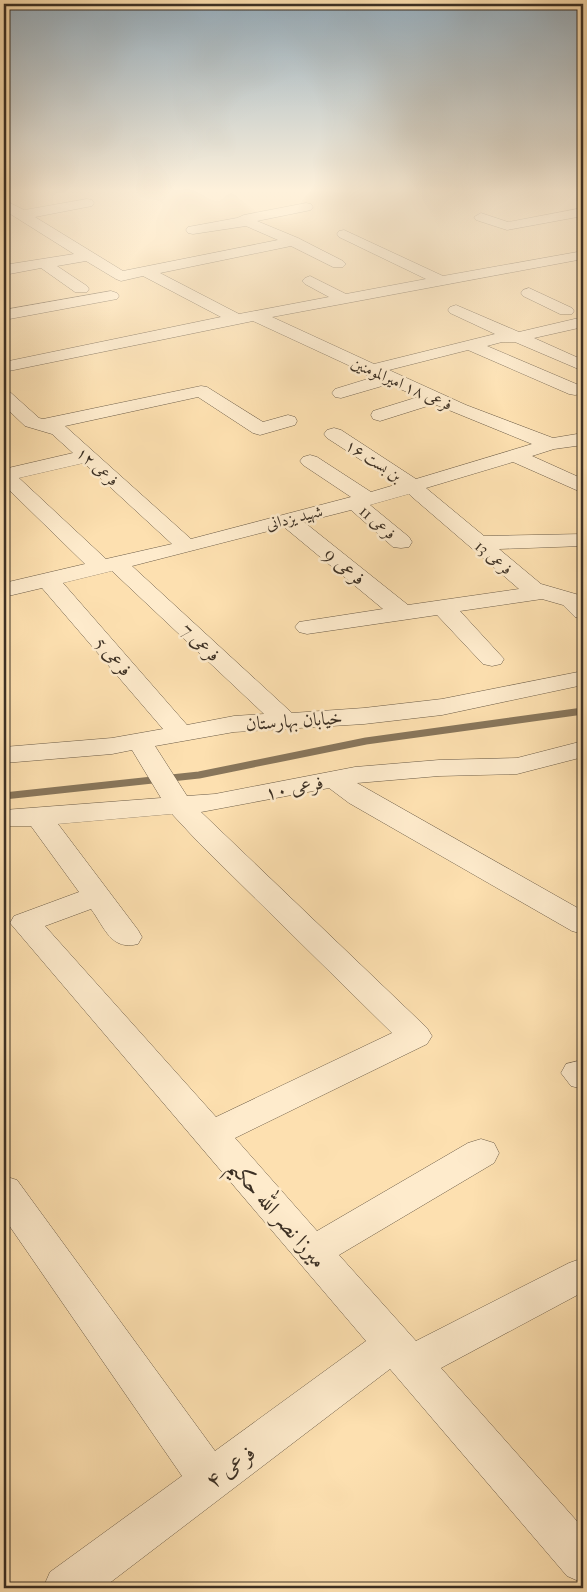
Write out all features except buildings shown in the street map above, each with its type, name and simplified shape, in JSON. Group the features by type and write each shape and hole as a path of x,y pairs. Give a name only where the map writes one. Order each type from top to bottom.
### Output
{"street":[{"path":"4,270 30,265"},
{"path":"46,265 81,289"},
{"path":"103,265 121,276 177,265"},
{"path":"409,265 441,281"},
{"path":"4,367 237,319 527,265"},
{"path":"145,272 237,319"},
{"path":"310,281 344,300"},
{"path":"529,293 566,311"},
{"path":"4,315 111,296"},
{"path":"496,328 583,307"},
{"path":"456,310 583,366"},
{"name":"فرعی ۱۸ امیرالمومنین","path":"255,316 369,370 551,444"},
{"path":"369,370 502,337 517,337 583,322"},
{"path":"470,345 575,390"},
{"path":"341,393 388,378"},
{"path":"43,425 201,391 260,429 288,421"},
{"name":"فرعی ۱۲","path":"4,396 32,422 59,430 188,546"},
{"path":"380,415 435,398"},
{"path":"126,407 145,424"},
{"name":"بن بست ۱۶","path":"334,434 414,486"},
{"name":"شهید یزدانی","path":"4,590 188,546 361,501 551,444 583,439"},
{"path":"514,455 583,487"},
{"path":"4,475 87,456"},
{"name":"فرعی 11","path":"310,460 361,501 401,542"},
{"path":"4,475 108,564"},
{"name":"فرعی 13","path":"414,486 418,492 533,589 571,600 583,612"},
{"name":"فرعی 9","path":"288,519 403,613"},
{"path":"478,543 583,540"},
{"name":"فرعی 7","path":"108,564 286,721"},
{"name":"فرعی 5","path":"47,579 181,734"},
{"path":"308,627 543,592"},
{"path":"443,607 492,659"},
{"name":"خیابان بهارستان","path":"4,755 112,746 144,748 181,734 234,724 364,716 442,707 583,678"},
{"path":"144,748 176,802 209,837 415,1036 210,1135"},
{"name":"فرعی ۱۰","path":"4,818 39,818 176,802 214,802 355,775 439,768 517,766 583,749"},
{"path":"334,779 360,797 583,924"},
{"path":"39,818 127,937"},
{"name":"میرزا نصر الله حکیم","path":"97,896 25,924 583,1561"},
{"path":"313,1252 481,1153"},
{"path":"4,1190 211,1481"},
{"name":"فرعی ۴","path":"66,1588 211,1481 402,1354 583,1274"}],"waterway":[{"path":"4,796 199,775 366,741 583,711"}]}
